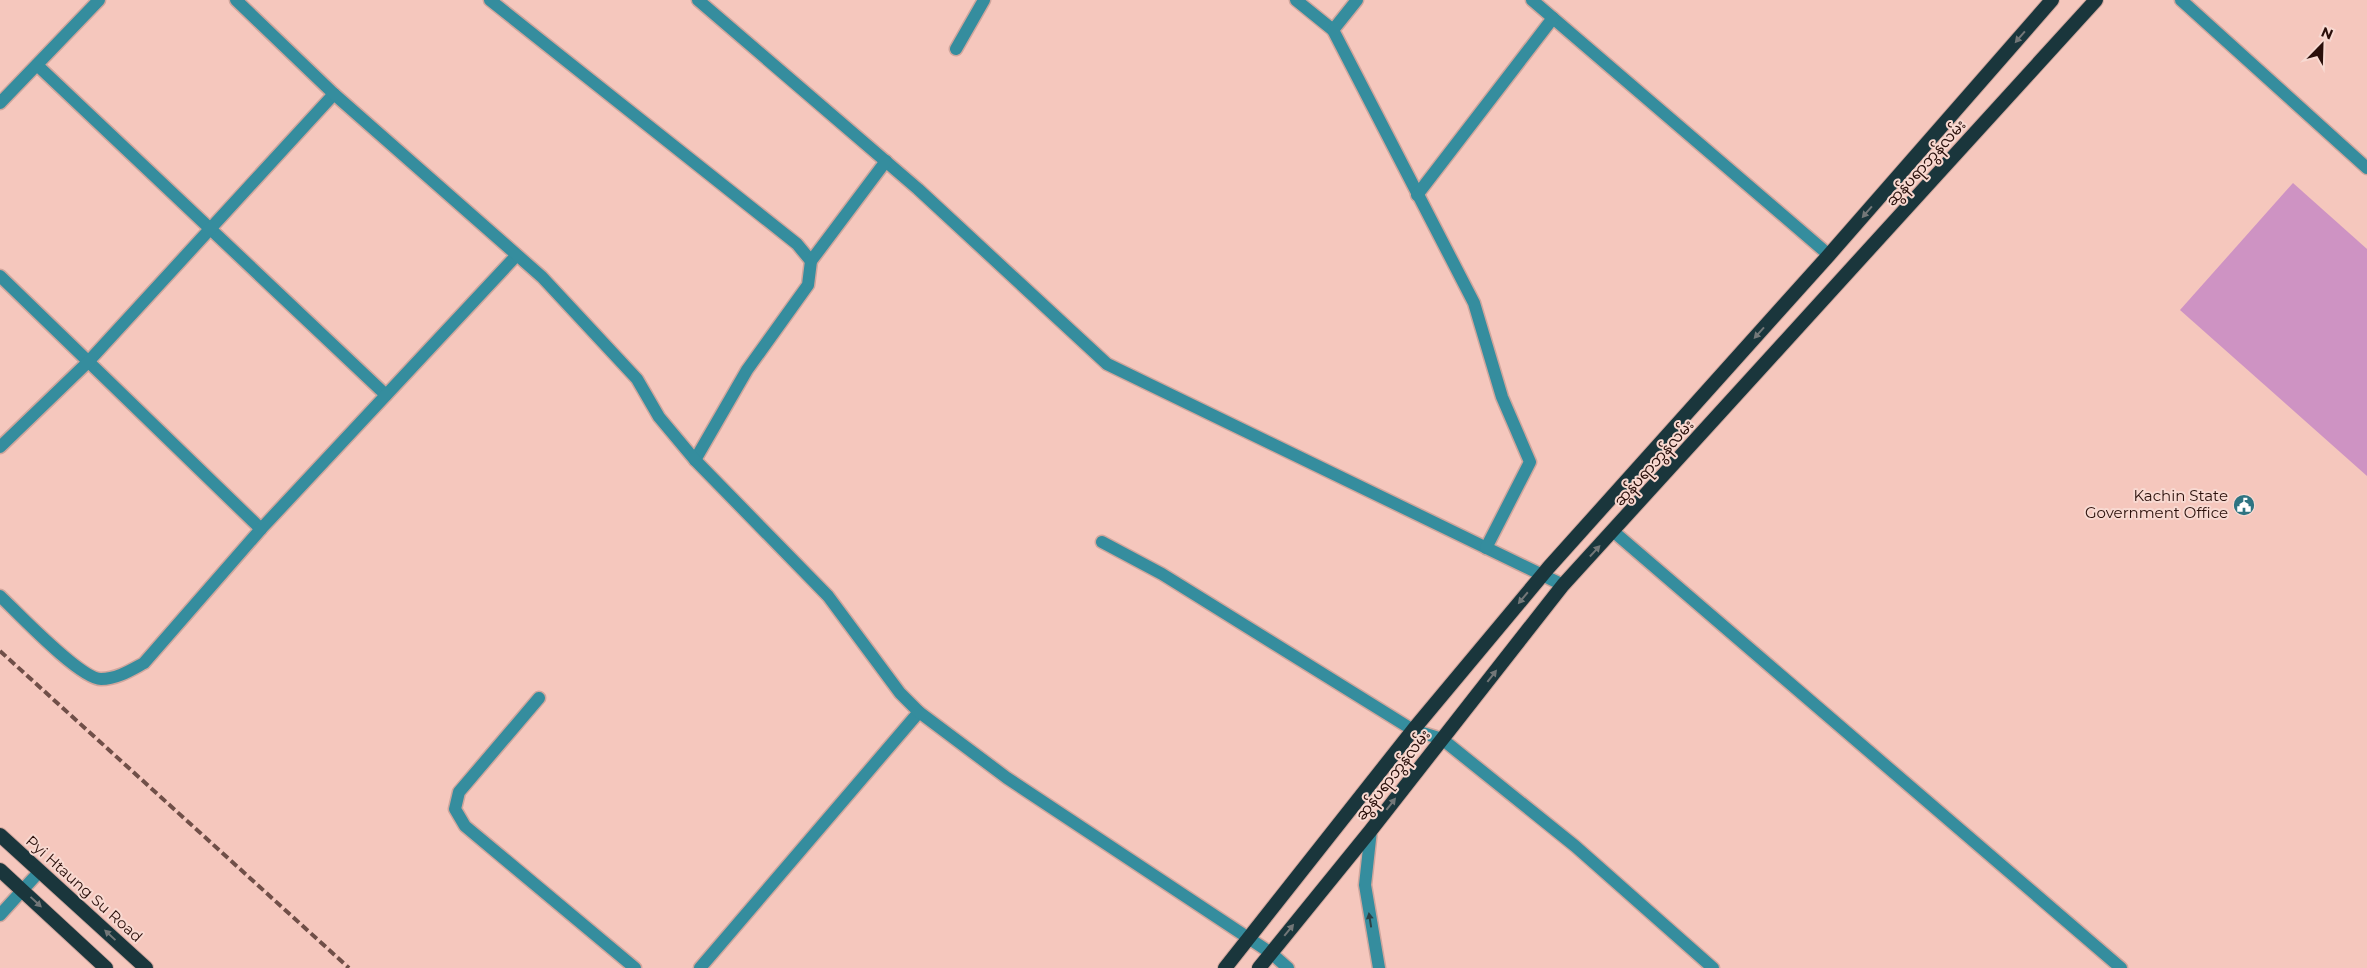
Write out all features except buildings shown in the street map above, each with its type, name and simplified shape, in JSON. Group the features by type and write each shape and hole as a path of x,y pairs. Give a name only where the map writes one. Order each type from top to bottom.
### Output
{"highway":[{"name":"ဆွန်ပရာဘွန်လမ်း","path":"1225,968 1413,730 1542,575 1829,255 2052,0"},
{"name":"ဆွန်ပရာဘွန်လမ်း","path":"1258,968 1371,830 1564,585 2096,0"},
{"name":"Pyi Htaung Su Road","path":"0,835 146,968"},
{"path":"0,870 104,966"}],"street":[{"path":"0,103 99,0"},
{"path":"236,0 334,94 542,277 637,379 659,417 695,460 828,596 900,692 919,712 1007,778 1250,938 1288,968"},
{"path":"490,0 797,244 811,261"},
{"path":"698,0 886,161 1107,364 1564,585"},
{"path":"956,49 984,0"},
{"path":"1296,0 1333,30 1375,108 1417,195 1474,303 1502,397 1530,462 1486,548"},
{"path":"1333,30 1357,0"},
{"path":"1532,0 1829,255"},
{"path":"2181,0 2367,168"},
{"path":"1417,195 1553,18"},
{"path":"37,65 386,395"},
{"path":"0,447 88,362 334,94"},
{"path":"695,460 747,370 808,285 811,261 886,161"},
{"path":"0,596 77,669 100,679 121,675 144,663 261,529 516,256"},
{"path":"0,276 261,529"},
{"path":"1614,532 2121,968"},
{"path":"1102,542 1162,574 1413,730 1442,739 1575,846 1713,968"},
{"path":"539,698 460,792 455,809 465,826 635,968"},
{"path":"700,968 919,712"},
{"path":"1371,830 1365,885 1378,968"},
{"path":"0,915 39,872"}],"shaded area":[{"path":"2293,183 2367,249 2367,476 2180,310"}],"railway":[{"path":"0,651 349,968"}],"place":[{"name":"Kachin State Government Office","path":"2244,505"}]}
